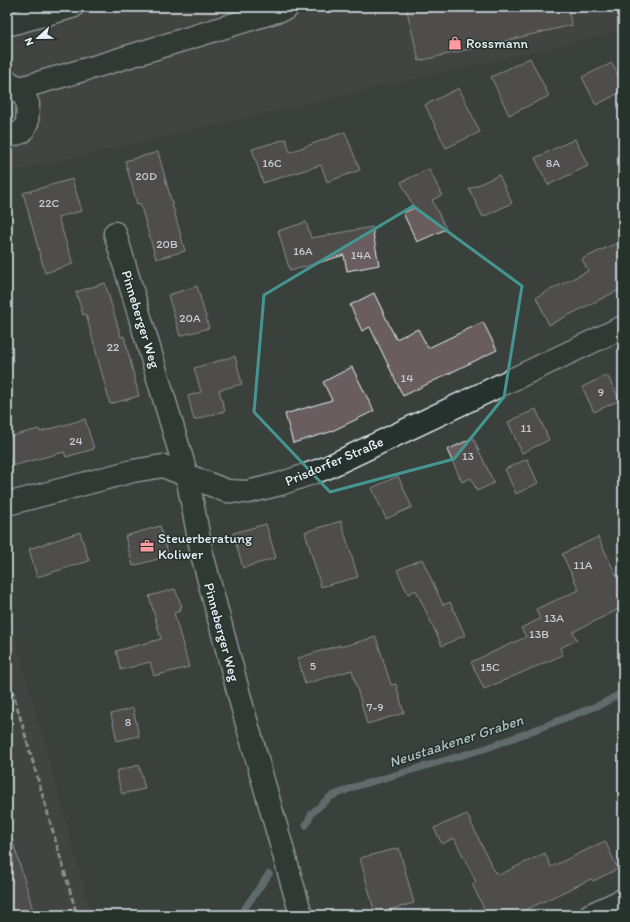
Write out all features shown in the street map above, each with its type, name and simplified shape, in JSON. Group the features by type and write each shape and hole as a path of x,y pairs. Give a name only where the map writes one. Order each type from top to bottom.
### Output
{"street":[{"path":"7,25 72,7"},
{"path":"7,137 22,132 27,123 28,104 14,86 94,67 287,8"},
{"name":"Pinneberger Weg","path":"115,232 187,476 202,554 242,706 301,915"},
{"name":"Prisdorfer Straße","path":"7,504 133,471 163,466 227,491 248,492 280,484 326,468 623,327"},
{"path":"590,915 623,900"}],"highlighted area":[{"path":"413,206 522,286 504,397 454,459 330,492 254,412 264,295"}],"shaded area":[{"path":"7,7 623,7 623,31 7,173"},
{"path":"7,606 92,915 7,915"}],"building":[{"name":"Rossmann","path":"406,7 567,7 572,25 419,61"},
{"path":"530,58 549,96 509,115 491,77"},
{"path":"612,63 623,86 623,91 596,105 582,77"},
{"path":"459,88 480,132 446,148 425,105"},
{"path":"345,132 360,170 327,182 321,165 263,183 252,149 286,139 290,152"},
{"path":"575,139 588,166 548,185 535,158"},
{"path":"158,152 185,251 156,259 140,203 137,204 125,161"},
{"path":"429,169 442,195 432,200 446,229 417,242 403,213 414,208 401,182"},
{"path":"499,175 512,203 483,217 469,189"},
{"path":"72,179 82,211 58,217 73,264 45,273 23,193"},
{"path":"306,222 311,238 372,227 379,265 347,271 344,255 290,271 278,231"},
{"path":"619,242 623,251 623,288 549,325 536,297 588,271 582,259"},
{"path":"105,283 121,337 124,336 139,396 110,404 86,314 83,315 76,292"},
{"path":"197,286 209,328 180,336 168,295"},
{"path":"374,293 396,339 418,329 428,348 483,322 497,350 403,396 370,327 362,331 350,305"},
{"path":"235,356 242,384 219,390 225,411 194,420 188,396 201,392 194,368"},
{"path":"352,367 374,411 330,432 293,443 285,414 332,400 323,382"},
{"path":"607,375 620,400 594,412 582,387"},
{"path":"536,409 549,440 522,453 508,422"},
{"path":"85,419 94,449 66,457 64,452 12,466 7,448 7,437 39,429 40,432"},
{"path":"473,438 494,483 477,491 471,478 462,482 447,450"},
{"path":"527,459 538,483 516,494 505,469"},
{"path":"398,476 412,507 386,519 372,488"},
{"path":"341,521 358,577 321,587 305,532"},
{"path":"266,524 276,558 243,568 233,533"},
{"name":"Steuerberatung Koliwer","path":"160,526 169,556 133,566 125,536"},
{"path":"80,532 89,561 37,577 29,549"},
{"path":"598,537 623,589 623,607 573,632 577,640 560,648 563,655 484,689 471,662 526,637 521,628 540,619 536,609 579,590 562,554"},
{"path":"422,559 443,605 450,602 465,635 442,646 416,590 408,594 397,570"},
{"path":"175,589 182,607 180,607 181,611 174,613 189,667 154,676 150,662 121,670 116,651 161,639 149,596"},
{"path":"376,637 391,685 396,684 404,713 367,724 352,670 305,684 298,658 340,645 340,647"},
{"path":"133,708 139,736 117,741 111,714"},
{"path":"139,765 145,789 122,794 116,771"},
{"path":"467,814 495,873 497,872 499,875 545,853 551,867 605,841 618,869 593,881 591,879 515,915 487,915 472,884 476,882 454,838 442,844 434,828"},
{"path":"12,839 34,915 7,915 7,840"},
{"path":"399,848 414,903 375,914 360,858"}],"waterway":[{"name":"Neustaakener Graben","path":"306,825 312,813 330,797 354,787 487,748 602,704 623,692"},
{"name":"Neustaakener Graben","path":"240,915 269,874"}],"railway":[{"path":"7,672 77,915"}],"place":[{"name":"Rossmann","path":"455,43"},
{"name":"Steuerberatung Koliwer","path":"147,546"}]}
